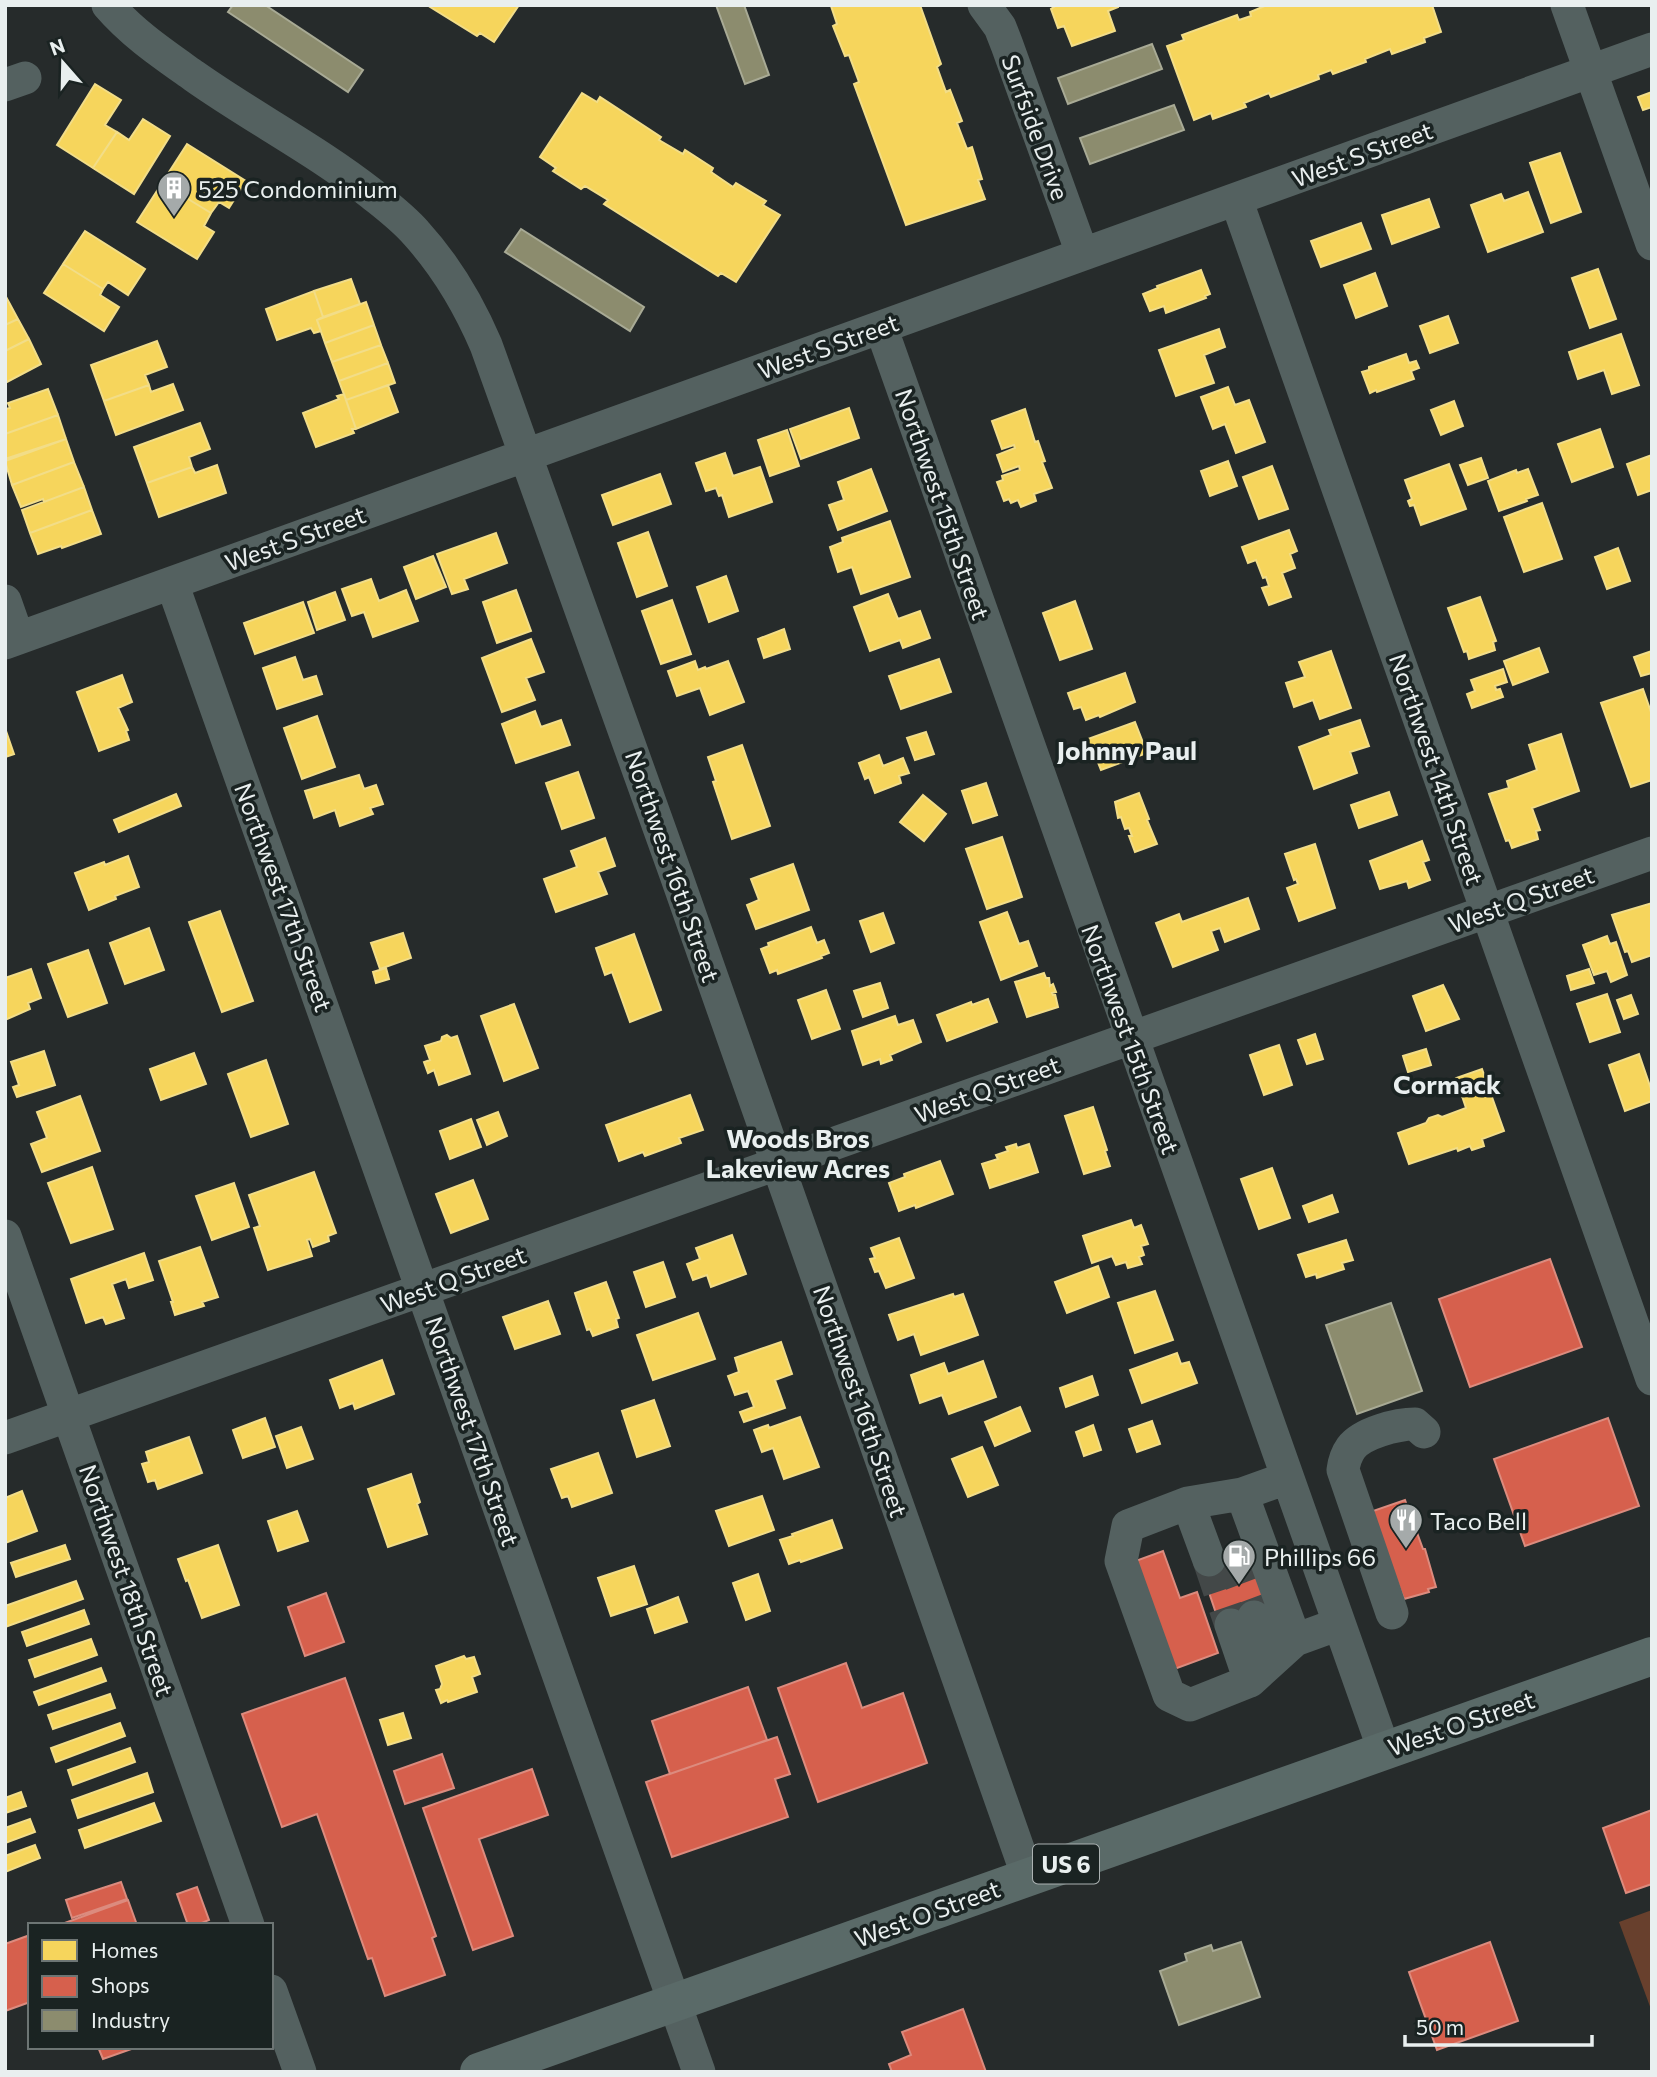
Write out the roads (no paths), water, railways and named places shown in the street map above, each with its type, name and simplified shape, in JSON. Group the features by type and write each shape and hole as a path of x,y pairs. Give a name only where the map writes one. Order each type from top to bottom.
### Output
{"main road":[{"name":"West O Street","path":"479,2072 1652,1656"}],"street":[{"name":"Northwest 16th Street","path":"108,5 122,22 153,47 227,99 341,170 396,214 415,232 458,287 474,316 526,454 778,1164 1028,1877"},
{"name":"Surfside Drive","path":"984,5 1000,27 1082,253"},
{"path":"1567,5 1652,244"},
{"name":"West S Street","path":"12,640 1652,49"},
{"name":"Northwest 14th Street","path":"1236,199 1652,1379"},
{"name":"Northwest 15th Street","path":"881,327 1384,1750"},
{"name":"Northwest 17th Street","path":"172,583 699,2072"},
{"path":"5,601 12,640"},
{"name":"West Q Street","path":"5,1438 1652,853"},
{"name":"Northwest 18th Street","path":"5,1236 247,1923"},
{"path":"1392,1613 1343,1470 1345,1457 1359,1439 1403,1424 1415,1423 1424,1433"},
{"path":"1287,1478 1128,1526 1121,1561 1170,1695 1190,1705 1260,1672 1295,1640 1339,1624"},
{"path":"1214,1498 1220,1557"},
{"path":"1214,1498 1295,1640"},
{"path":"1242,1621 1260,1672"},
{"path":"273,1997 299,2072"}],"tunnel":[{"path":"1230,1553 1254,1617"},
{"path":"1209,1560 1231,1625"}],"place":[{"name":"525 Condominium","path":"174,218"},
{"name":"Taco Bell","path":"1406,1550"},
{"name":"Phillips 66","path":"1239,1586"}],"district":[{"name":"Johnny Paul","path":"1127,749"},
{"name":"Cormack","path":"1447,1083"},
{"name":"Woods Bros Lakeview Acres","path":"798,1152"}]}
